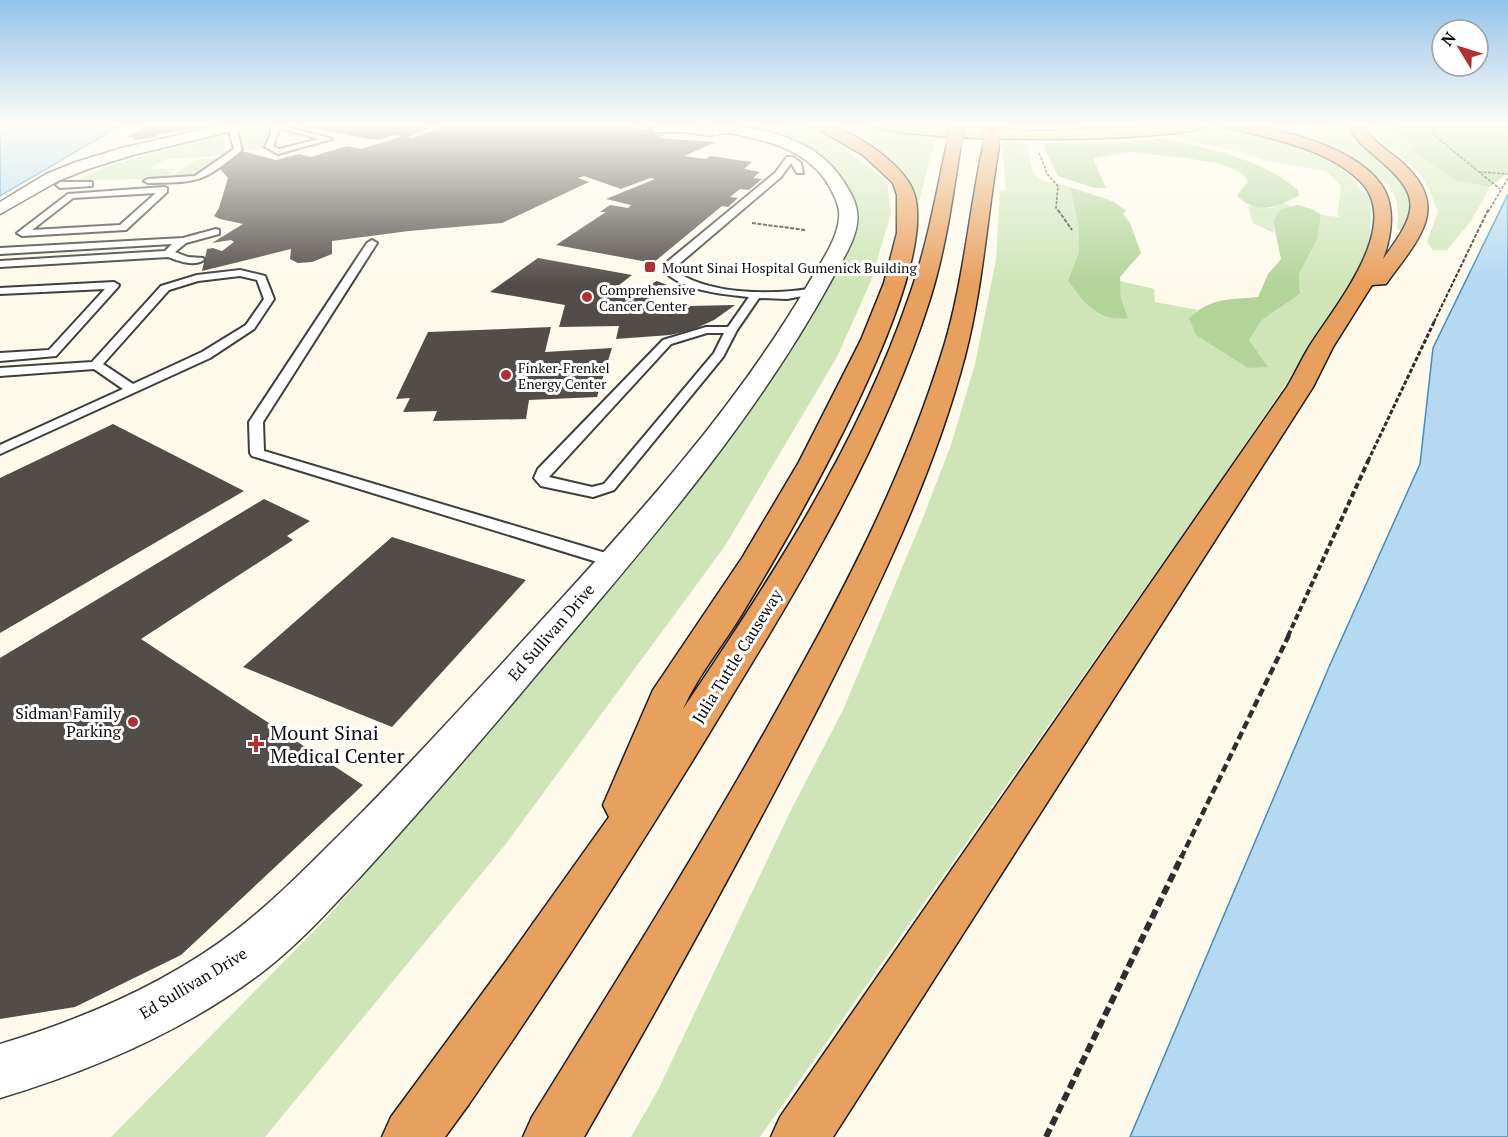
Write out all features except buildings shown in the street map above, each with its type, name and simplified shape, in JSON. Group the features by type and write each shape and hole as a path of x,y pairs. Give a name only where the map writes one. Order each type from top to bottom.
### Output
{"highway":[{"path":"598,871 668,699 752,570 792,502 852,386 893,286 908,218 903,188 894,177"},
{"name":"Julia Tuttle Causeway","path":"411,1137 598,871 690,732 784,580 876,408 895,366 920,297 947,177"},
{"path":"552,1137 642,987 785,734 873,563 941,395 963,319 975,258 984,177"},
{"path":"800,1137 1300,387 1321,348 1358,292 1379,243 1380,201 1372,185 1363,177"},
{"path":"1300,387 1334,352 1420,214 1420,202 1407,177"}],"street":[{"path":"0,209 57,177"},
{"path":"0,222 77,177"},
{"name":"Ed Sullivan Drive","path":"0,1071 49,1057 109,1032 172,999 235,961 278,926 388,817 613,561 741,407 794,330 848,221 846,205 817,177"},
{"path":"30,191 60,185"}],"lane":[{"path":"126,192 138,182 200,177"},
{"path":"777,177 668,267 670,273 685,281 756,295 778,296 815,291"},
{"path":"60,185 101,183"},
{"path":"110,193 121,183"},
{"path":"164,190 123,228 22,233 71,196 110,193 164,190"},
{"path":"26,290 54,266 54,262 64,247 83,230"},
{"path":"0,289 64,231"},
{"path":"171,254 173,246 183,241 216,232"},
{"path":"0,251 183,241"},
{"path":"372,243 320,327 256,422 257,453 613,561"},
{"path":"0,264 171,254 177,258 199,260"},
{"path":"0,450 206,355 250,327 269,299 261,278 240,273 197,278 165,288 153,298 96,365"},
{"path":"0,289 26,290 114,285 52,353 0,357"},
{"path":"731,330 706,330 667,342 543,472 541,478 546,483 593,492 609,487 719,354 731,330 756,295"},
{"path":"0,372 96,365 132,389"}],"path":[{"path":"1050,177 1058,186 1056,208 1072,230"},
{"path":"1486,177 1500,189"},
{"path":"1046,1137 1308,595 1391,409 1507,177"},
{"path":"746,222 805,230"}],"green space":[{"path":"84,177 165,177 164,178 76,181"},
{"path":"842,177 882,177 887,181 891,213 871,281 837,357 725,546 505,845 265,1137 111,1137 327,918 532,681 670,515 770,383 824,295 851,239 855,205"},
{"path":"908,177 925,177 919,201 916,201"},
{"path":"1005,177 1037,177 1070,187 1079,229 1079,252 1068,280 1121,299 1120,281 1154,289 1155,302 1198,310 1189,318 1249,340 1262,320 1300,294 1299,274 1317,240 1321,215 1339,217 1341,186 1332,177 1352,177 1361,191 1369,193 1370,234 1360,275 1222,478 760,1137 631,1137 658,1090 790,812 843,710 924,515 951,445 975,364 996,260 1000,191 1006,190"},
{"path":"1061,177 1101,177 1106,188 1094,188"},
{"path":"1245,177 1280,177 1298,190 1299,196 1267,208 1253,206 1237,196 1248,181"},
{"path":"1377,177 1399,177 1408,191 1411,214 1401,230 1397,229 1398,209 1395,197 1386,184"},
{"path":"1422,177 1452,177 1458,181 1490,187 1471,221 1447,250 1433,250 1427,242 1438,211"},
{"path":"1452,177 1503,177 1490,187 1458,181"},
{"path":"1070,187 1112,201 1126,210 1123,214 1130,223 1141,253 1120,277 1121,299 1128,318 1108,317 1100,314 1086,303 1068,280 1079,252 1079,229"},
{"path":"1282,203 1291,206 1280,209 1273,221 1274,233 1253,223 1248,206 1272,208"},
{"path":"1298,205 1312,209 1321,215 1317,240 1299,274 1300,294 1262,320 1249,340 1268,367 1248,368 1196,335 1189,318 1213,303 1229,299 1258,297 1268,274 1281,259 1273,221 1280,209"}],"water":[{"path":"0,177 32,177 0,196"},
{"path":"1508,194 1508,1137 1130,1137 1329,667 1420,464 1433,348"}],"place":[{"name":"Mount Sinai Hospital Gumenick Building","path":"650,267"},
{"name":"Comprehensive Cancer Center","path":"587,297"},
{"name":"Finker-Frenkel Energy Center","path":"506,375"},
{"name":"Sidman Family Parking","path":"133,722"},
{"name":"Mount Sinai Medical Center","path":"256,744"}]}
